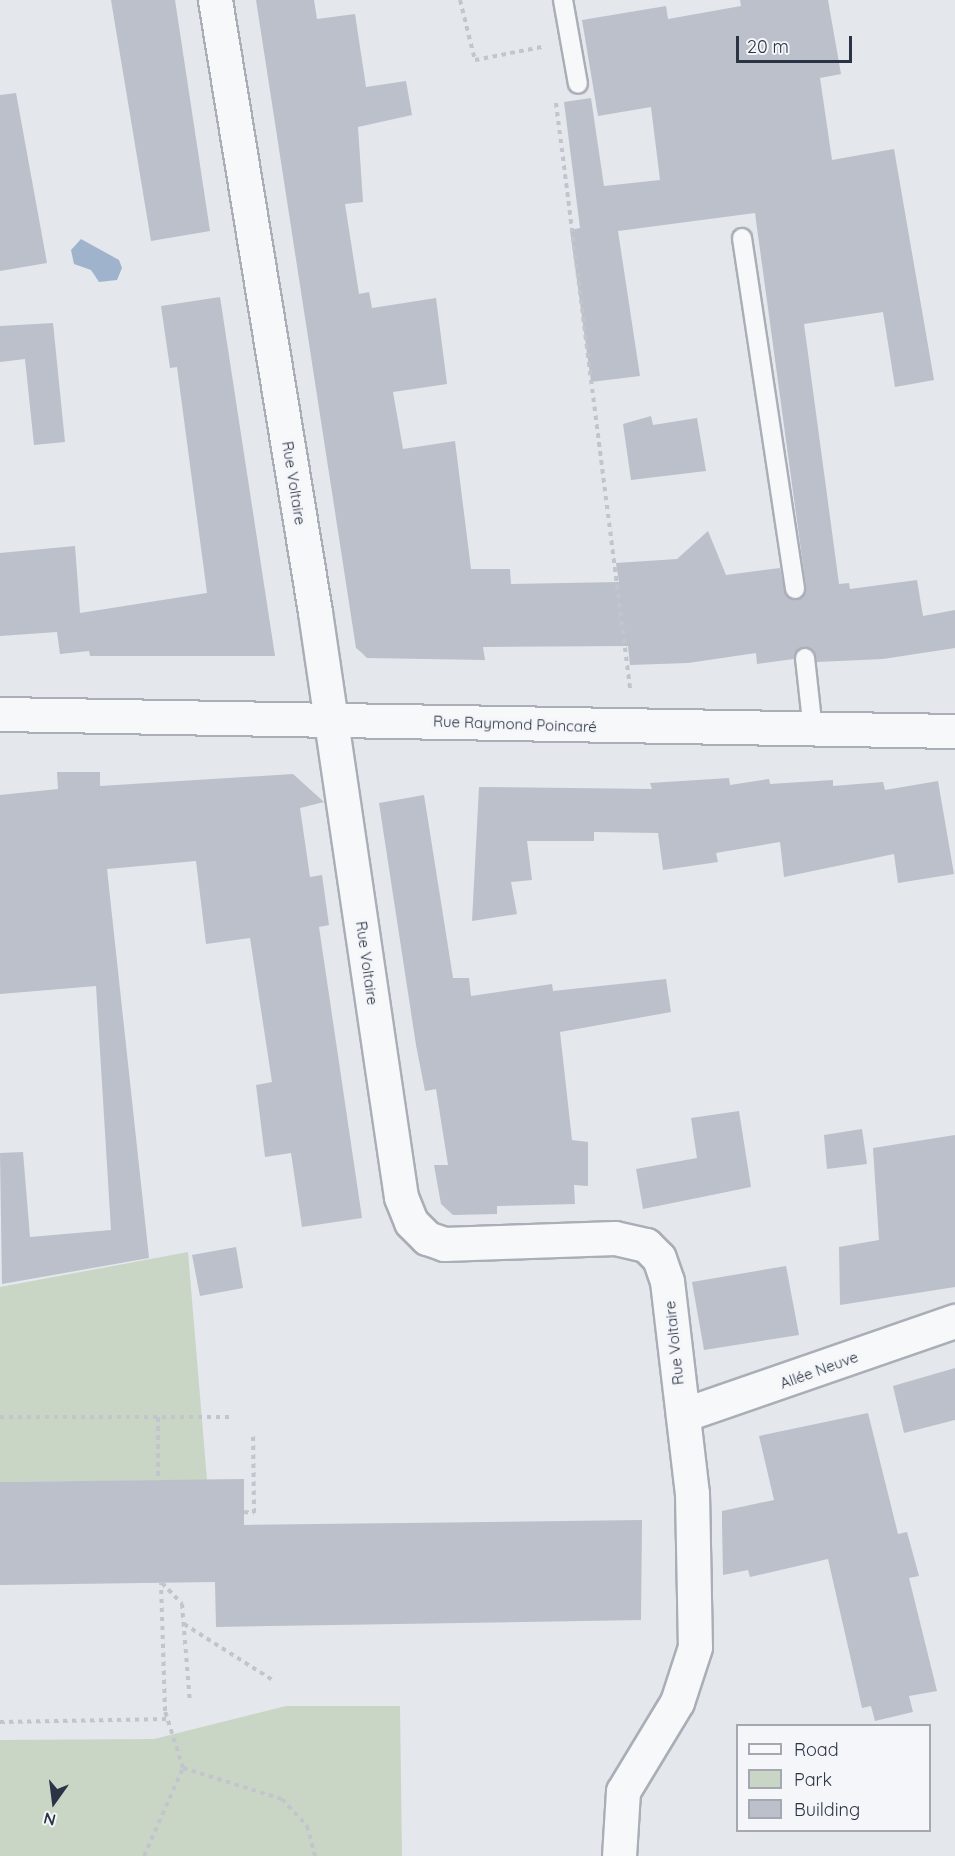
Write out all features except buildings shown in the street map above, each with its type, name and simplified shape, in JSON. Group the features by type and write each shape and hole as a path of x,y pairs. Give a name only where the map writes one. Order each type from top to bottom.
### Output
{"street":[{"name":"Rue Voltaire","path":"215,0 331,717 401,1197 411,1222 427,1238 444,1244 615,1238 646,1245 659,1258 668,1281 692,1493 696,1630 677,1702 623,1791 619,1856"},
{"name":"Rue Raymond Poincaré","path":"0,714 331,717 813,730 955,731"},
{"name":"Allée Neuve","path":"683,1414 955,1321"}],"lane":[{"path":"563,0 578,84"},
{"path":"742,238 795,589"},
{"path":"805,658 813,730"}],"path":[{"path":"459,0 475,60 551,45"},
{"path":"555,92 567,220 630,692"},
{"path":"0,1417 229,1417"},
{"path":"158,1417 158,1481"},
{"path":"244,1512 254,1513 253,1436"},
{"path":"144,1856 183,1768 168,1719 161,1583 182,1604 190,1703"},
{"path":"184,1624 274,1681"},
{"path":"0,1722 168,1719"},
{"path":"183,1768 282,1799 307,1826 315,1856"}],"green space":[{"path":"188,1252 207,1480 0,1482 0,1287"},
{"path":"286,1706 400,1706 402,1856 0,1856 0,1740 154,1739"}],"water":[{"path":"81,239 119,260 122,268 117,280 99,282 91,270 74,264 71,250"}]}
